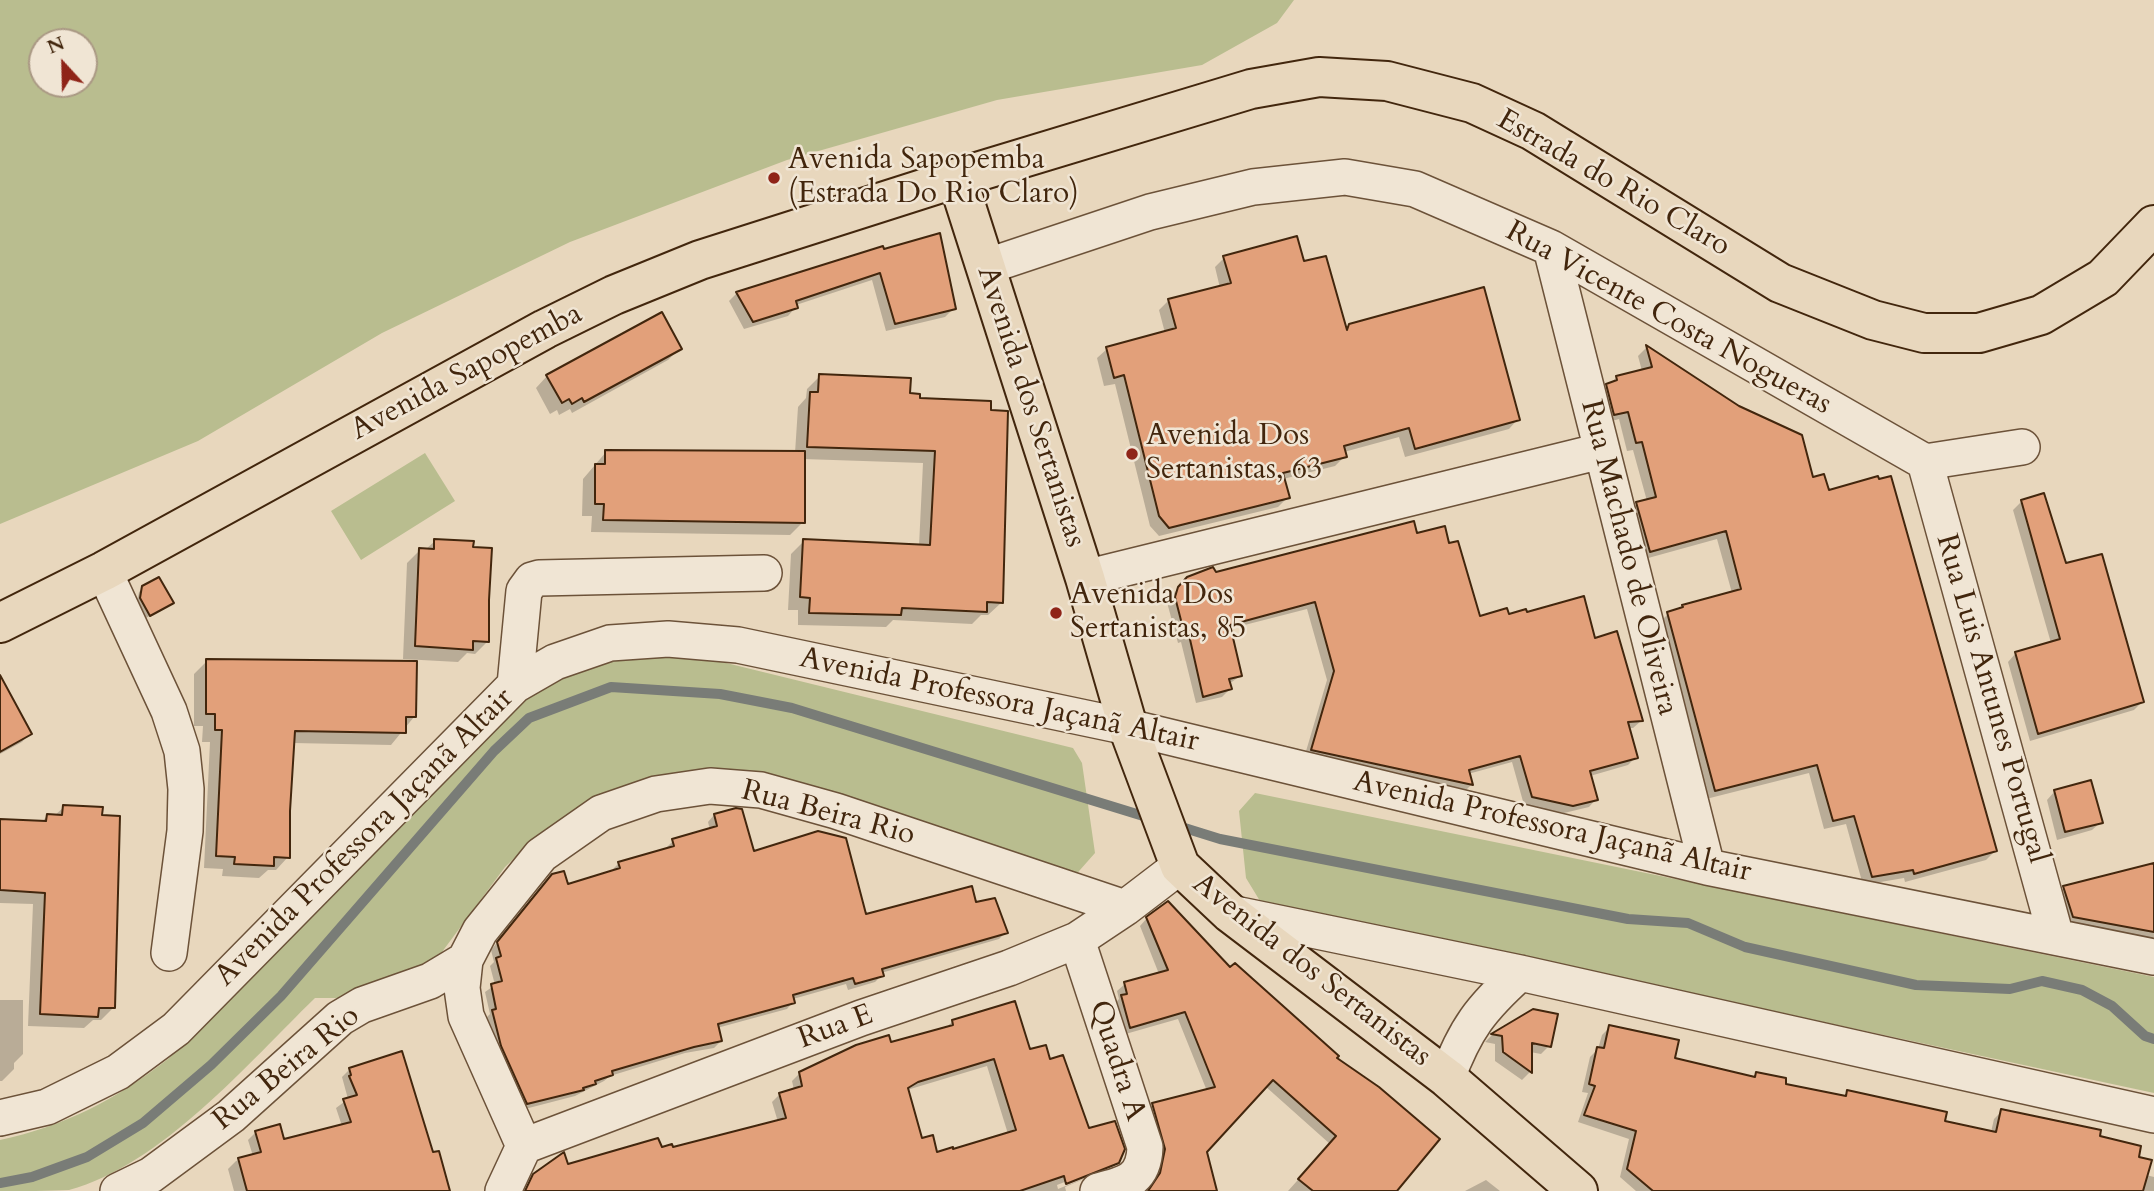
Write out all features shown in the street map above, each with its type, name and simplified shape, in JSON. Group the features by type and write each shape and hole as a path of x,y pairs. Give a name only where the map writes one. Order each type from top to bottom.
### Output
{"main road":[{"name":"Estrada do Rio Claro","path":"957,178 1251,89 1319,77 1387,80 1472,103 1533,131 1780,283 1873,320 1924,333 1979,333 2041,315 2103,278 2154,225"},
{"name":"Avenida dos Sertanistas","path":"957,178 1085,578 1128,727 1176,856 1230,914 1447,1078 1578,1191"},
{"name":"Avenida Sapopemba","path":"0,623 104,571 545,329 614,295 700,260 957,178"}],"street":[{"name":"Rua Vicente Costa Nogueras","path":"985,267 1150,212 1253,187 1345,177 1415,190 1551,248 1925,462"},
{"name":"Rua Machado de Oliveira","path":"1551,248 1707,867"},
{"path":"1925,462 2022,447"},
{"path":"1085,578 1601,452"},
{"name":"Rua Luis Antunes Portugal","path":"1925,462 2056,937"},
{"path":"104,571 169,711 182,751 186,789 185,831 169,953"},
{"path":"515,685 524,591 532,580 764,573"},
{"name":"Avenida Professora Jaçanã Altair","path":"0,1118 47,1107 118,1072 176,1029 515,685 555,663 610,643 668,639 738,645 1128,727 1707,867 2154,957"},
{"name":"Rua Beira Rio","path":"524,1146 466,1016 462,988 465,960 480,931 541,855 601,813 656,794 710,786 761,790 836,811 1125,908"},
{"name":"Rua E","path":"524,1146 861,1018 1009,968 1077,940 1125,908 1176,856"},
{"path":"1230,914 1520,973 2154,1115"},
{"name":"Quadra A","path":"1077,940 1145,1147 1145,1160 1141,1170 1132,1179 1098,1191"},
{"name":"Rua Beira Rio","path":"118,1191 151,1175 232,1116 340,1018 362,1005 430,981 465,960"},
{"path":"1447,1078 1459,1045 1476,1017 1493,997 1520,973"},
{"path":"503,1191 524,1146"}],"green space":[{"path":"0,0 1294,0 1277,23 1202,65 997,100 787,160 570,242 382,333 198,441 0,524"},
{"path":"425,453 455,501 361,560 331,511"},
{"path":"649,655 714,660 1073,748 1082,763 1095,853 1072,879 750,771 717,771 530,843 505,867 439,956 422,969 342,998 315,998 202,1109 137,1159 104,1177 69,1190 0,1191 0,1140 46,1127 88,1110 129,1087 168,1059 508,710 542,689 592,667"},
{"path":"1255,793 2154,977 2154,1093 1260,901 1246,878 1239,811"}],"building":[{"path":"940,233 956,309 895,324 880,273 796,301 798,308 753,322 736,292 883,246 884,249"},
{"path":"1297,236 1304,261 1326,256 1347,330 1349,324 1484,287 1520,420 1415,449 1409,428 1344,446 1347,457 1283,473 1290,498 1169,528 1159,516 1124,375 1114,378 1106,347 1176,328 1168,299 1231,283 1223,256"},
{"path":"662,312 682,349 584,402 582,398 572,404 569,399 562,403 546,375"},
{"path":"1646,345 1739,406 1802,435 1813,477 1824,474 1829,490 1878,476 1879,479 1891,476 1997,851 1914,874 1913,870 1872,877 1854,816 1833,821 1817,765 1715,791 1667,612 1683,607 1682,605 1741,589 1726,531 1650,552 1636,502 1656,497 1642,442 1636,443 1628,412 1614,415 1606,384 1617,380 1616,376 1652,367"},
{"path":"819,374 911,378 910,393 920,394 920,398 991,401 991,410 1008,411 1003,603 987,602 987,612 902,608 901,615 809,613 810,598 800,597 803,539 930,545 935,451 807,447 810,392 818,392"},
{"path":"605,450 805,451 805,523 603,520 604,504 595,504 595,464 605,464"},
{"path":"2044,493 2066,563 2102,554 2144,702 2038,734 2015,652 2060,639 2021,500"},
{"path":"1414,521 1417,533 1445,526 1449,543 1458,541 1480,616 1507,608 1509,614 1526,609 1527,612 1584,596 1595,638 1617,631 1643,721 1628,722 1638,758 1590,771 1598,800 1573,806 1532,797 1520,756 1469,770 1473,785 1311,750 1334,671 1315,602 1230,625 1242,676 1229,679 1232,689 1203,697 1189,635 1185,636 1175,597 1178,587 1187,577 1213,567 1216,572"},
{"path":"434,539 474,541 473,547 492,548 489,642 473,641 473,650 415,646 419,548 434,549"},
{"path":"159,577 174,603 150,616 140,598 142,586"},
{"path":"206,659 417,661 416,717 406,717 406,733 295,731 290,858 274,857 274,866 234,864 235,857 216,856 222,730 215,730 215,714 206,714"},
{"path":"0,675 32,734 0,752"},
{"path":"2091,780 2103,823 2065,832 2054,790"},
{"path":"63,805 103,807 102,815 120,816 115,1008 99,1008 98,1017 40,1014 45,893 0,890 0,819 46,821 47,814 62,815"},
{"path":"742,809 754,851 818,831 846,838 866,914 972,886 976,902 995,898 1008,933 882,969 884,976 855,984 853,978 793,995 795,1003 718,1024 722,1041 612,1071 613,1075 595,1081 596,1084 583,1088 584,1090 527,1104 501,1046 492,1010 496,1009 491,984 502,981 496,958 501,956 497,942 552,874 564,871 568,884 620,868 618,862 674,846 672,839 717,826 714,814"},
{"path":"2154,863 2154,932 2073,917 2063,886"},
{"path":"1168,901 1230,967 1235,963 1339,1056 1337,1058 1379,1087 1440,1139 1397,1191 1313,1191 1298,1179 1336,1136 1273,1080 1207,1152 1217,1191 1148,1191 1160,1173 1165,1149 1152,1103 1215,1087 1185,1012 1130,1028 1121,995 1127,994 1124,982 1168,970 1146,917"},
{"path":"1015,1001 1030,1049 1046,1045 1050,1059 1063,1055 1089,1128 1115,1121 1125,1149 1119,1163 1066,1184 1064,1176 1020,1191 525,1191 533,1174 564,1152 568,1164 658,1138 662,1147 672,1144 673,1147 786,1118 779,1093 802,1086 799,1072 856,1045 889,1035 891,1042 953,1025 952,1020","holes":["994,1059 1016,1130 937,1152 933,1135 922,1138 908,1088 918,1082"]},
{"path":"1533,1009 1558,1014 1551,1047 1532,1043 1532,1073 1503,1052 1502,1036 1491,1034"},
{"path":"1609,1025 1679,1040 1675,1058 1755,1077 1756,1072 1786,1078 1786,1084 1846,1096 1847,1090 1947,1112 1945,1121 1996,1132 2001,1109 2101,1130 2100,1136 2141,1146 2139,1157 2152,1160 2143,1191 1653,1191 1627,1169 1636,1131 1584,1115 1595,1086 1589,1084 1597,1047 1604,1048"},
{"path":"402,1051 433,1152 439,1151 450,1191 247,1191 238,1158 261,1152 255,1131 280,1124 284,1139 351,1122 343,1099 357,1095 349,1076 349,1068"}],"waterway":[{"path":"0,1183 32,1177 87,1157 143,1123 211,1065 281,996 494,751 529,718 611,687 720,694 792,708 1153,819"},
{"path":"1175,825 1220,839 1628,919 1688,923 1745,947 1916,985 2010,989 2042,981 2082,990 2112,1006 2145,1036 2154,1039"}],"place":[{"name":"Avenida Sapopemba (Estrada Do Rio Claro)","path":"774,178"},
{"name":"Avenida Dos Sertanistas, 63","path":"1132,454"},
{"name":"Avenida Dos Sertanistas, 85","path":"1056,613"}]}
